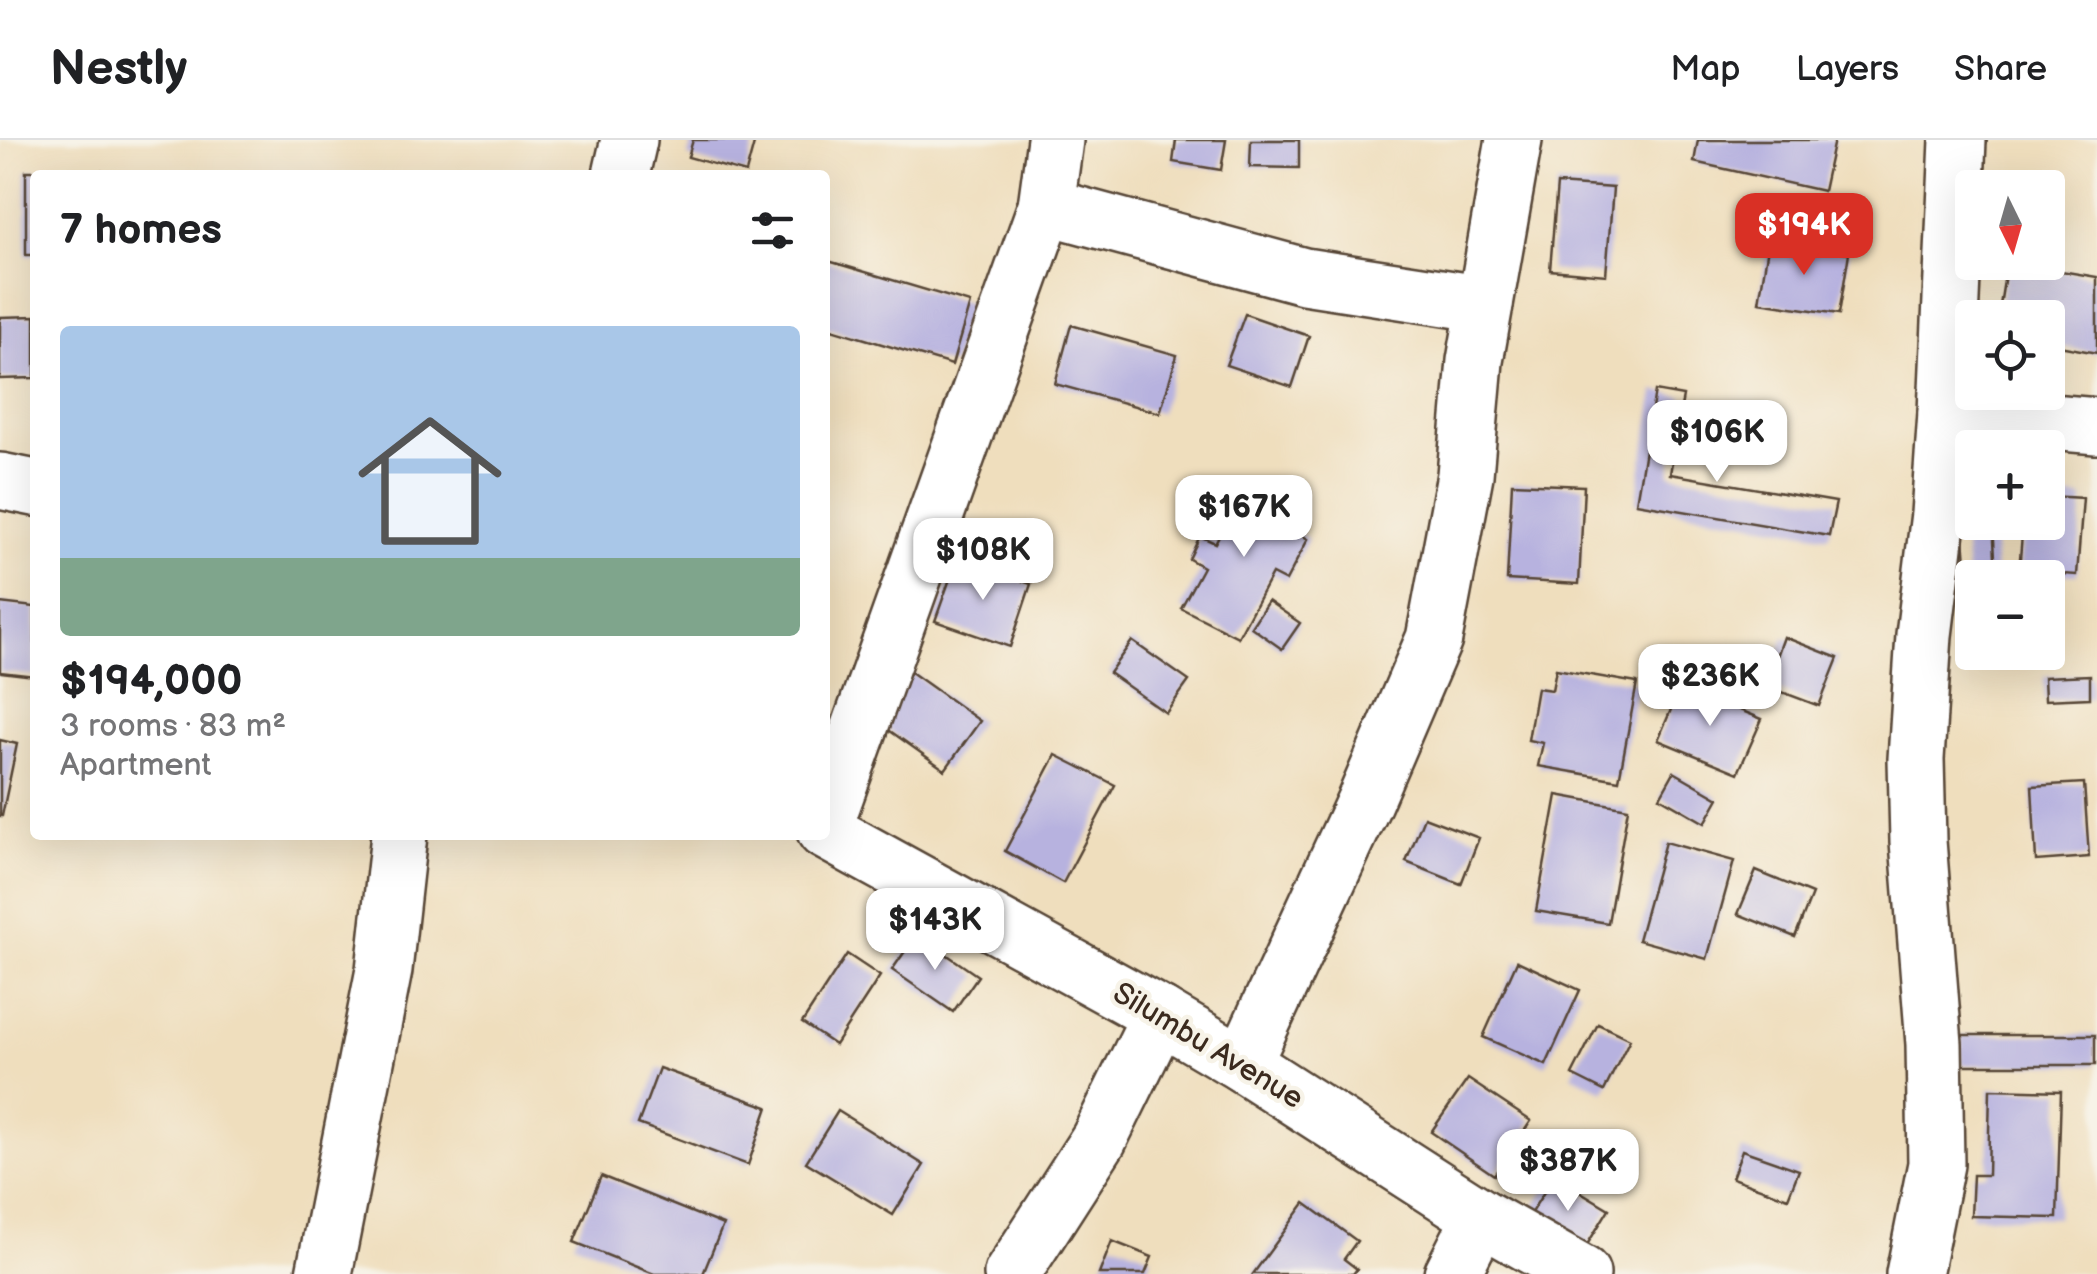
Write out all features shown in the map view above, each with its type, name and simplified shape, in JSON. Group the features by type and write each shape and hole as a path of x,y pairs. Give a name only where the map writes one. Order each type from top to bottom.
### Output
{"street":[{"path":"622,170 630,140"},
{"path":"830,814 1046,206 1056,140"},
{"path":"1243,1064 1434,639 1465,475 1475,360 1514,140"},
{"path":"1914,1274 1936,1164 1934,1044 1918,841 1916,759 1946,413 1958,140"},
{"path":"1046,206 1304,276 1486,304"},
{"path":"1946,413 2097,426"},
{"path":"0,481 30,487"},
{"name":"Silumbu Avenue","path":"830,831 1160,1015 1481,1217 1582,1274"},
{"path":"324,1274 384,970 399,840"},
{"path":"1012,1274 1099,1139 1160,1015"},
{"path":"1452,1274 1481,1217"}],"building":[{"path":"693,140 755,140 747,170 688,157"},
{"path":"1176,140 1226,140 1221,170 1173,162"},
{"path":"1251,140 1299,140 1299,168 1250,167"},
{"path":"1698,140 1834,140 1823,191 1694,162"},
{"path":"26,171 30,171 30,255 26,255"},
{"path":"1557,184 1613,188 1606,275 1550,270"},
{"path":"1769,241 1849,253 1839,314 1759,302"},
{"path":"830,261 970,303 952,365 830,328"},
{"path":"2065,272 2097,277 2097,353 2065,347 2065,300 2001,300 2004,280 2065,280"},
{"path":"1245,314 1309,336 1292,387 1226,365"},
{"path":"30,316 30,378 0,379 0,317"},
{"path":"1071,325 1177,355 1160,413 1055,384"},
{"path":"1655,391 1683,396 1670,474 1836,502 1829,536 1636,503"},
{"path":"1248,481 1296,507 1285,526 1308,539 1286,581 1272,574 1238,637 1181,608 1203,567 1189,559 1200,536 1215,543"},
{"path":"1512,483 1584,486 1579,584 1507,580"},
{"path":"2065,497 2083,498 2077,575 2065,574 2065,560 2020,560 2022,540 2065,540"},
{"path":"1964,540 1994,540 1995,560 1966,560"},
{"path":"957,559 1031,584 1010,647 935,621"},
{"path":"1268,601 1300,623 1282,649 1251,627"},
{"path":"0,603 30,606 30,675 0,672"},
{"path":"1784,637 1838,658 1819,706 1766,686"},
{"path":"1132,641 1189,681 1166,713 1109,673"},
{"path":"1556,669 1637,683 1619,780 1538,766 1543,743 1528,740 1537,688 1552,690"},
{"path":"911,672 980,721 945,770 876,721"},
{"path":"2090,675 2090,698 2045,700 2044,677"},
{"path":"1681,686 1762,719 1738,773 1658,740"},
{"path":"0,740 17,744 2,816 0,816"},
{"path":"1056,755 1115,785 1063,883 1005,851"},
{"path":"1674,772 1719,798 1705,823 1660,797"},
{"path":"2084,783 2089,857 2036,861 2032,786"},
{"path":"1557,795 1628,808 1608,923 1536,911"},
{"path":"1424,817 1479,838 1461,884 1406,862"},
{"path":"1665,842 1734,861 1707,959 1638,940"},
{"path":"1756,871 1812,894 1795,937 1738,914"},
{"path":"917,934 978,976 953,1012 892,970"},
{"path":"847,954 880,976 835,1045 802,1023"},
{"path":"1517,961 1580,990 1546,1065 1483,1037"},
{"path":"1598,1024 1630,1039 1604,1091 1572,1075"},
{"path":"1961,1035 2095,1035 2095,1065 1961,1065"},
{"path":"659,1068 768,1107 748,1165 638,1124"},
{"path":"1468,1079 1531,1121 1494,1175 1431,1132"},
{"path":"1990,1089 2061,1091 2057,1218 1971,1216 1973,1175 1988,1175"},
{"path":"838,1111 924,1165 893,1215 806,1162"},
{"path":"1742,1150 1799,1170 1788,1198 1732,1178"},
{"path":"601,1176 723,1225 703,1274 654,1274 574,1242"},
{"path":"1554,1176 1609,1209 1582,1253 1527,1219"},
{"path":"1305,1203 1357,1241 1344,1259 1357,1269 1353,1274 1253,1274"},
{"path":"1112,1241 1152,1257 1145,1274 1099,1274"}]}
